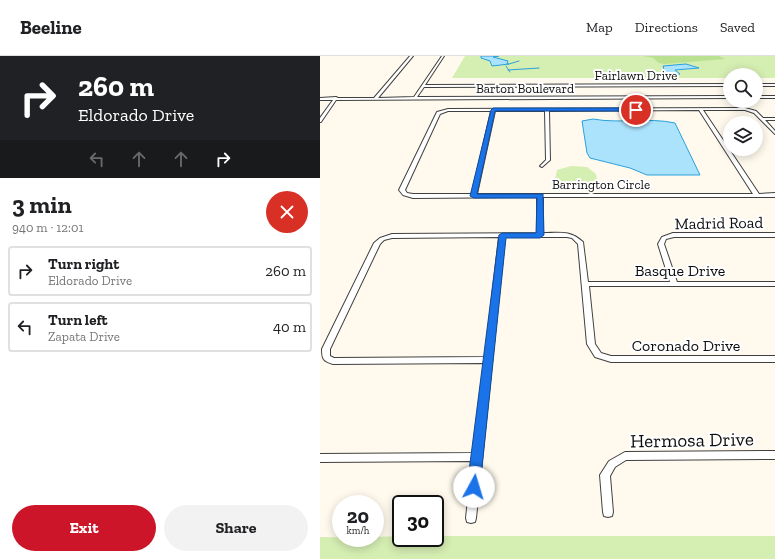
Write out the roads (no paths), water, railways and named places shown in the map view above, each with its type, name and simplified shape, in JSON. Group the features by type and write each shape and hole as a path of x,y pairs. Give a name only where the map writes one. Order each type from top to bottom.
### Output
{"street":[{"path":"376,98 412,56"},
{"path":"415,98 443,56"},
{"name":"Fairlawn Drive","path":"423,86 723,85"},
{"path":"763,85 775,85"},
{"name":"Barton Boulevard","path":"320,99 586,99 723,97"},
{"path":"763,97 775,97"},
{"path":"320,121 336,98"},
{"name":"Barrington Circle","path":"759,116 750,110 700,109 588,108 547,110 448,110 438,113 402,190 405,194 413,196 775,195"},
{"path":"700,109 757,195"},
{"path":"474,196 493,110"},
{"path":"542,166 548,160 547,110"},
{"path":"763,119 775,119"},
{"name":"Barrington Circle","path":"763,120 775,134"},
{"path":"540,196 540,235"},
{"path":"471,518 502,235"},
{"path":"488,360 333,361 326,357 326,349 377,242 382,238 392,236 568,235 574,237 581,243 585,284"},
{"name":"Madrid Road","path":"674,284 661,244 664,238 673,235 775,235"},
{"name":"Basque Drive","path":"585,284 775,284"},
{"name":"Coronado Drive","path":"585,284 591,344 598,355 611,359 775,359"},
{"name":"Hermosa Drive","path":"608,512 605,476 612,464 625,456 775,455"},
{"path":"320,458 477,457"}],"water":[{"path":"481,56 499,56 493,57 508,61 507,64 509,64 492,66 490,61 481,58"},
{"path":"686,64 699,68 675,70 680,74 674,75 665,72 663,66"},
{"path":"593,119 613,121 665,121 675,123 700,175 647,175 630,168 590,158 587,153 582,121"}],"waterway":[{"path":"509,64 519,61"},
{"path":"506,66 509,70"},
{"path":"509,70 539,68"}]}
